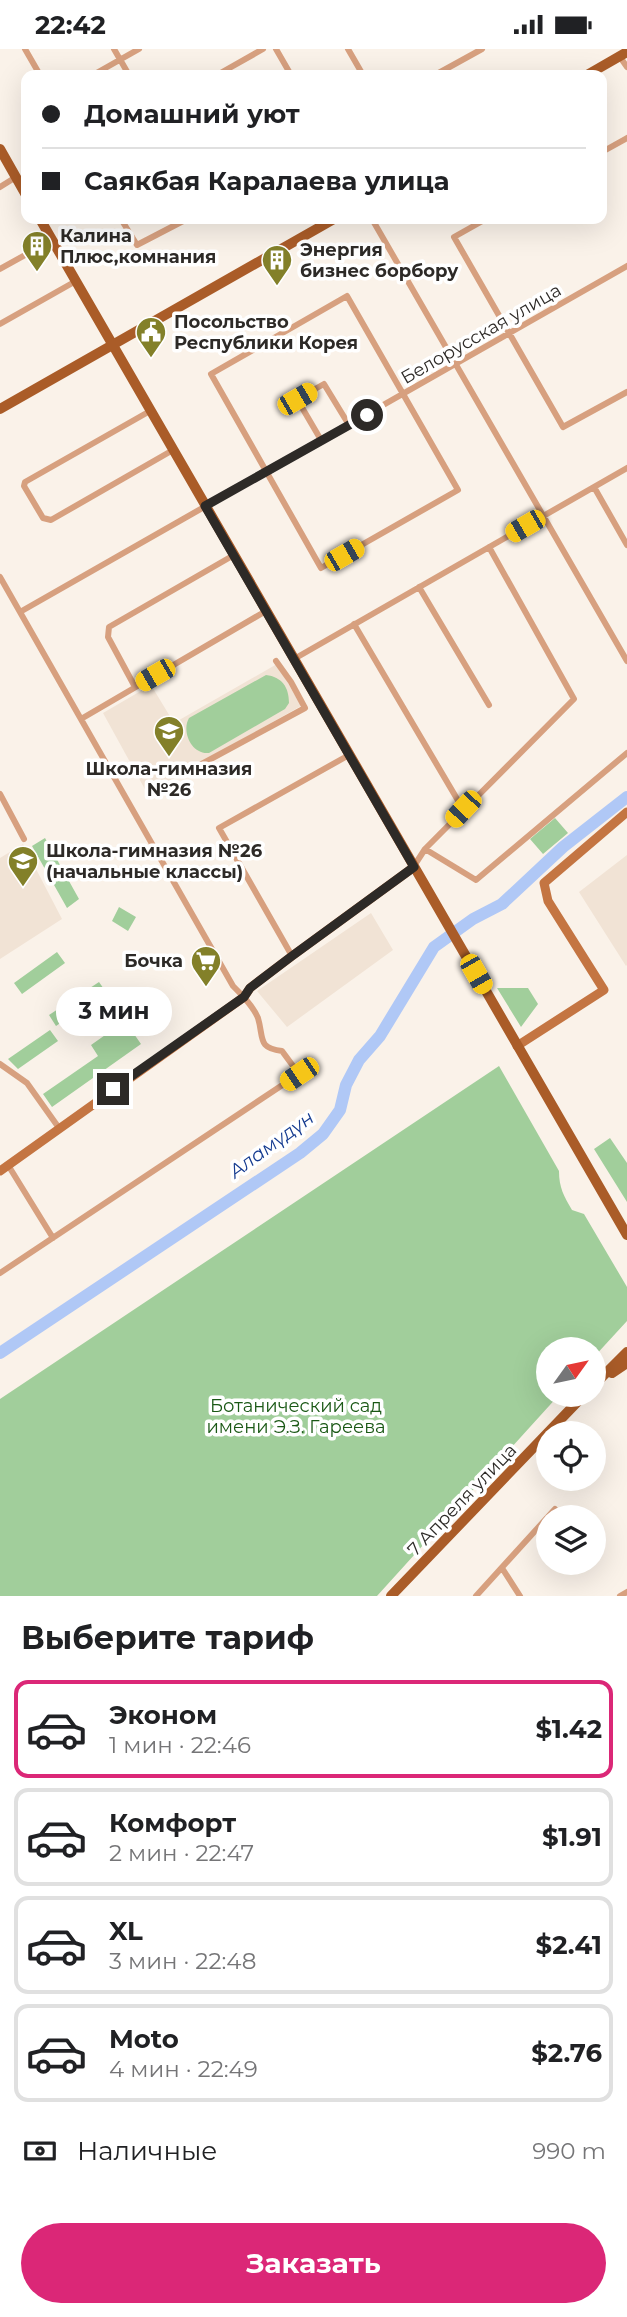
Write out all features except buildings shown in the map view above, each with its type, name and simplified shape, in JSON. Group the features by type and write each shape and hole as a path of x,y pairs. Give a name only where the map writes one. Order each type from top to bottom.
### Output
{"main road":[{"path":"596,70 623,54"},
{"path":"0,149 21,183"},
{"path":"43,224 627,1235"},
{"path":"0,409 325,224"},
{"path":"517,1046 604,990 548,901 544,883 627,812"},
{"path":"4,1168 244,997 250,988 414,867"},
{"path":"606,1374 627,1352"},
{"path":"606,1377 627,1363"},
{"name":"7 Апреля улица","path":"391,1596 572,1407"}],"street":[{"path":"24,49 37,70"},
{"path":"114,49 126,70"},
{"path":"101,70 139,49"},
{"path":"227,70 263,49"},
{"path":"276,49 287,70"},
{"path":"348,49 360,70"},
{"path":"444,70 482,49"},
{"path":"623,54 627,67"},
{"path":"607,149 627,138"},
{"path":"0,187 21,186"},
{"path":"124,224 137,245 177,224"},
{"path":"375,224 627,661"},
{"path":"477,224 454,237 563,427 627,392"},
{"path":"0,269 52,240"},
{"name":"Белорусская улица","path":"20,612 627,266"},
{"path":"0,324 76,281"},
{"path":"347,296 458,490 321,568 266,471 211,374 347,296"},
{"path":"321,440 297,399 324,384 349,425"},
{"path":"150,411 25,482 24,486 43,518 51,520 173,450"},
{"path":"294,659 627,468"},
{"path":"594,487 627,545"},
{"path":"414,867 425,849 463,809 574,699 489,547"},
{"path":"135,687 108,637 109,627 234,555"},
{"path":"0,577 233,986 244,997 257,1018 264,1045 282,1051 299,1074 0,1273"},
{"path":"419,587 489,705"},
{"path":"81,719 266,611"},
{"path":"354,624 463,809"},
{"path":"198,766 305,708 276,661"},
{"path":"425,849 476,880 627,753"},
{"path":"292,956 219,828 349,755"},
{"path":"0,794 24,839"},
{"path":"0,1064 27,1083 59,1128"},
{"path":"4,1168 53,1238"},
{"path":"476,1596 536,1530"},
{"path":"502,1568 520,1596"},
{"path":"620,1596 627,1592"}],"shaded area":[{"name":"Школа-гимназия №26","path":"277,664 301,706 147,793 103,713 151,685 174,723"},
{"name":"Школа-гимназия №26 (начальные классы)","path":"23,844 62,919 0,959 0,858"},
{"path":"627,855 627,965 626,966 579,892"},
{"path":"371,913 393,950 287,1027 257,991"}],"green space":[{"path":"266,675 276,678 286,688 289,703 285,709 209,753 203,753 193,746 186,730 189,718"},
{"path":"555,818 568,833 543,854 530,839"},
{"path":"45,838 79,899 67,908 32,846"},
{"path":"119,907 136,917 128,931 112,921"},
{"path":"57,952 65,963 22,994 14,983"},
{"path":"99,982 106,992 56,1026 49,1015"},
{"path":"497,988 528,988 538,1004 521,1027"},
{"path":"125,1021 141,1044 52,1107 43,1094 98,1056 91,1045"},
{"path":"50,1030 58,1041 18,1069 8,1059"},
{"name":"Ботанический сад имени Э.З. Гареева","path":"499,1066 559,1171 562,1192 572,1210 584,1214 627,1287 627,1321 606,1344 606,1337 536,1337 536,1407 548,1407 377,1596 0,1596 0,1399"},
{"path":"610,1138 627,1163 627,1202 594,1149"}],"waterway":[{"name":"Аламүдүн","path":"0,1353 300,1153 323,1134 340,1110 346,1085 359,1060 380,1036 434,947 473,919 502,904 563,847 627,797"}],"place":[{"name":"Калина Плюс,комнания","path":"37,273"},
{"name":"Энергия бизнес борбору","path":"277,287"},
{"name":"Посольство Республики Корея","path":"151,359"},
{"name":"Школа-гимназия №26","path":"169,758"},
{"name":"Школа-гимназия №26 (начальные классы)","path":"23,888"},
{"name":"Бочка","path":"206,988"}],"route":[{"path":"113,1089 244,997 250,988 414,867 205,506 367,415"}]}
